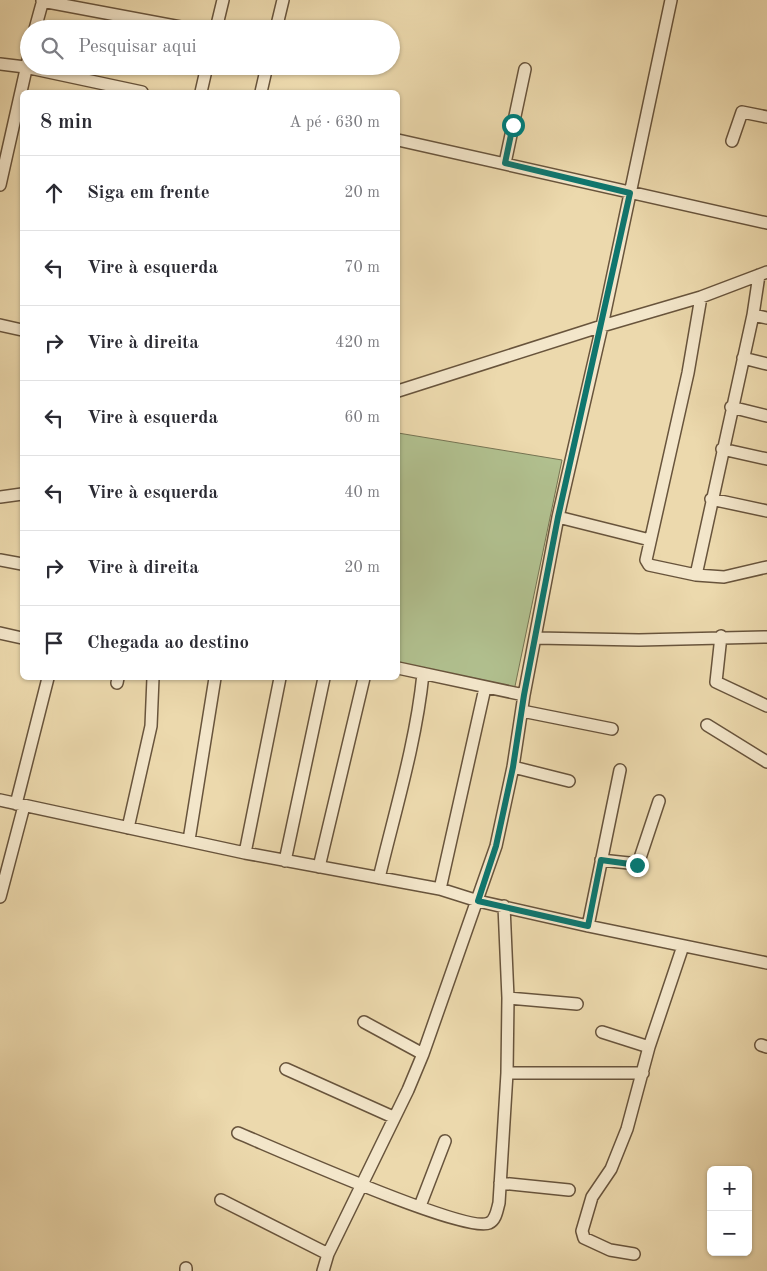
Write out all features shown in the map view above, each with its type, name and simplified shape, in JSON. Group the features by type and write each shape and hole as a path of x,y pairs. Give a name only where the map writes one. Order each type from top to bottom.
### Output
{"street":[{"path":"37,20 42,0 145,20"},
{"path":"218,20 223,0"},
{"path":"278,20 283,0"},
{"path":"323,1271 328,1254 393,1117 408,1090 423,1054 496,846 513,767 524,695 558,517 602,326 671,0"},
{"path":"0,64 20,66"},
{"path":"505,163 525,69"},
{"path":"20,90 23,75"},
{"path":"61,75 128,90"},
{"path":"201,90 205,75"},
{"path":"261,90 265,75"},
{"path":"0,185 20,91"},
{"path":"732,141 742,112 767,117"},
{"path":"400,140 767,223"},
{"path":"400,390 602,326 701,297 763,273"},
{"path":"696,575 722,449 763,273"},
{"path":"701,297 688,373 646,563 696,575 724,577 767,567"},
{"path":"753,315 767,318"},
{"path":"0,325 20,330"},
{"path":"743,358 767,364"},
{"path":"732,407 767,416"},
{"path":"722,449 767,459"},
{"path":"0,497 20,494"},
{"path":"711,499 767,511"},
{"path":"558,517 650,540"},
{"path":"0,560 20,564"},
{"path":"0,633 20,638"},
{"path":"536,638 639,640 721,636 767,637"},
{"path":"721,636 716,682 767,706"},
{"path":"400,668 524,695"},
{"path":"379,878 421,699 423,674"},
{"path":"0,898 48,680"},
{"path":"128,828 151,726 153,680"},
{"path":"189,840 215,680"},
{"path":"244,853 280,680"},
{"path":"285,861 324,680"},
{"path":"319,867 364,680"},
{"path":"440,889 485,688"},
{"path":"522,712 612,730"},
{"path":"707,725 767,762"},
{"path":"513,767 569,781"},
{"path":"588,926 620,770"},
{"path":"0,800 244,853 440,889 478,901 588,926 767,962"},
{"path":"601,860 638,864 659,801"},
{"path":"238,1133 361,1186 476,1224 488,1224 496,1216 499,1203 507,1073 508,998 504,906"},
{"path":"634,1254 610,1250 584,1238 582,1231 592,1197 611,1169 627,1129 649,1047 683,946"},
{"path":"508,998 577,1004"},
{"path":"364,1022 423,1054"},
{"path":"602,1032 649,1047"},
{"path":"286,1069 393,1117"},
{"path":"507,1073 642,1073"},
{"path":"420,1206 445,1141"},
{"path":"500,1183 569,1190"},
{"path":"221,1200 328,1254"}],"green space":[{"path":"400,433 562,460 514,691 400,664"}],"route":[{"path":"513,125 505,163 630,193 602,326 558,517 524,695 513,767 496,846 478,901 588,926 601,860 637,865"}]}
